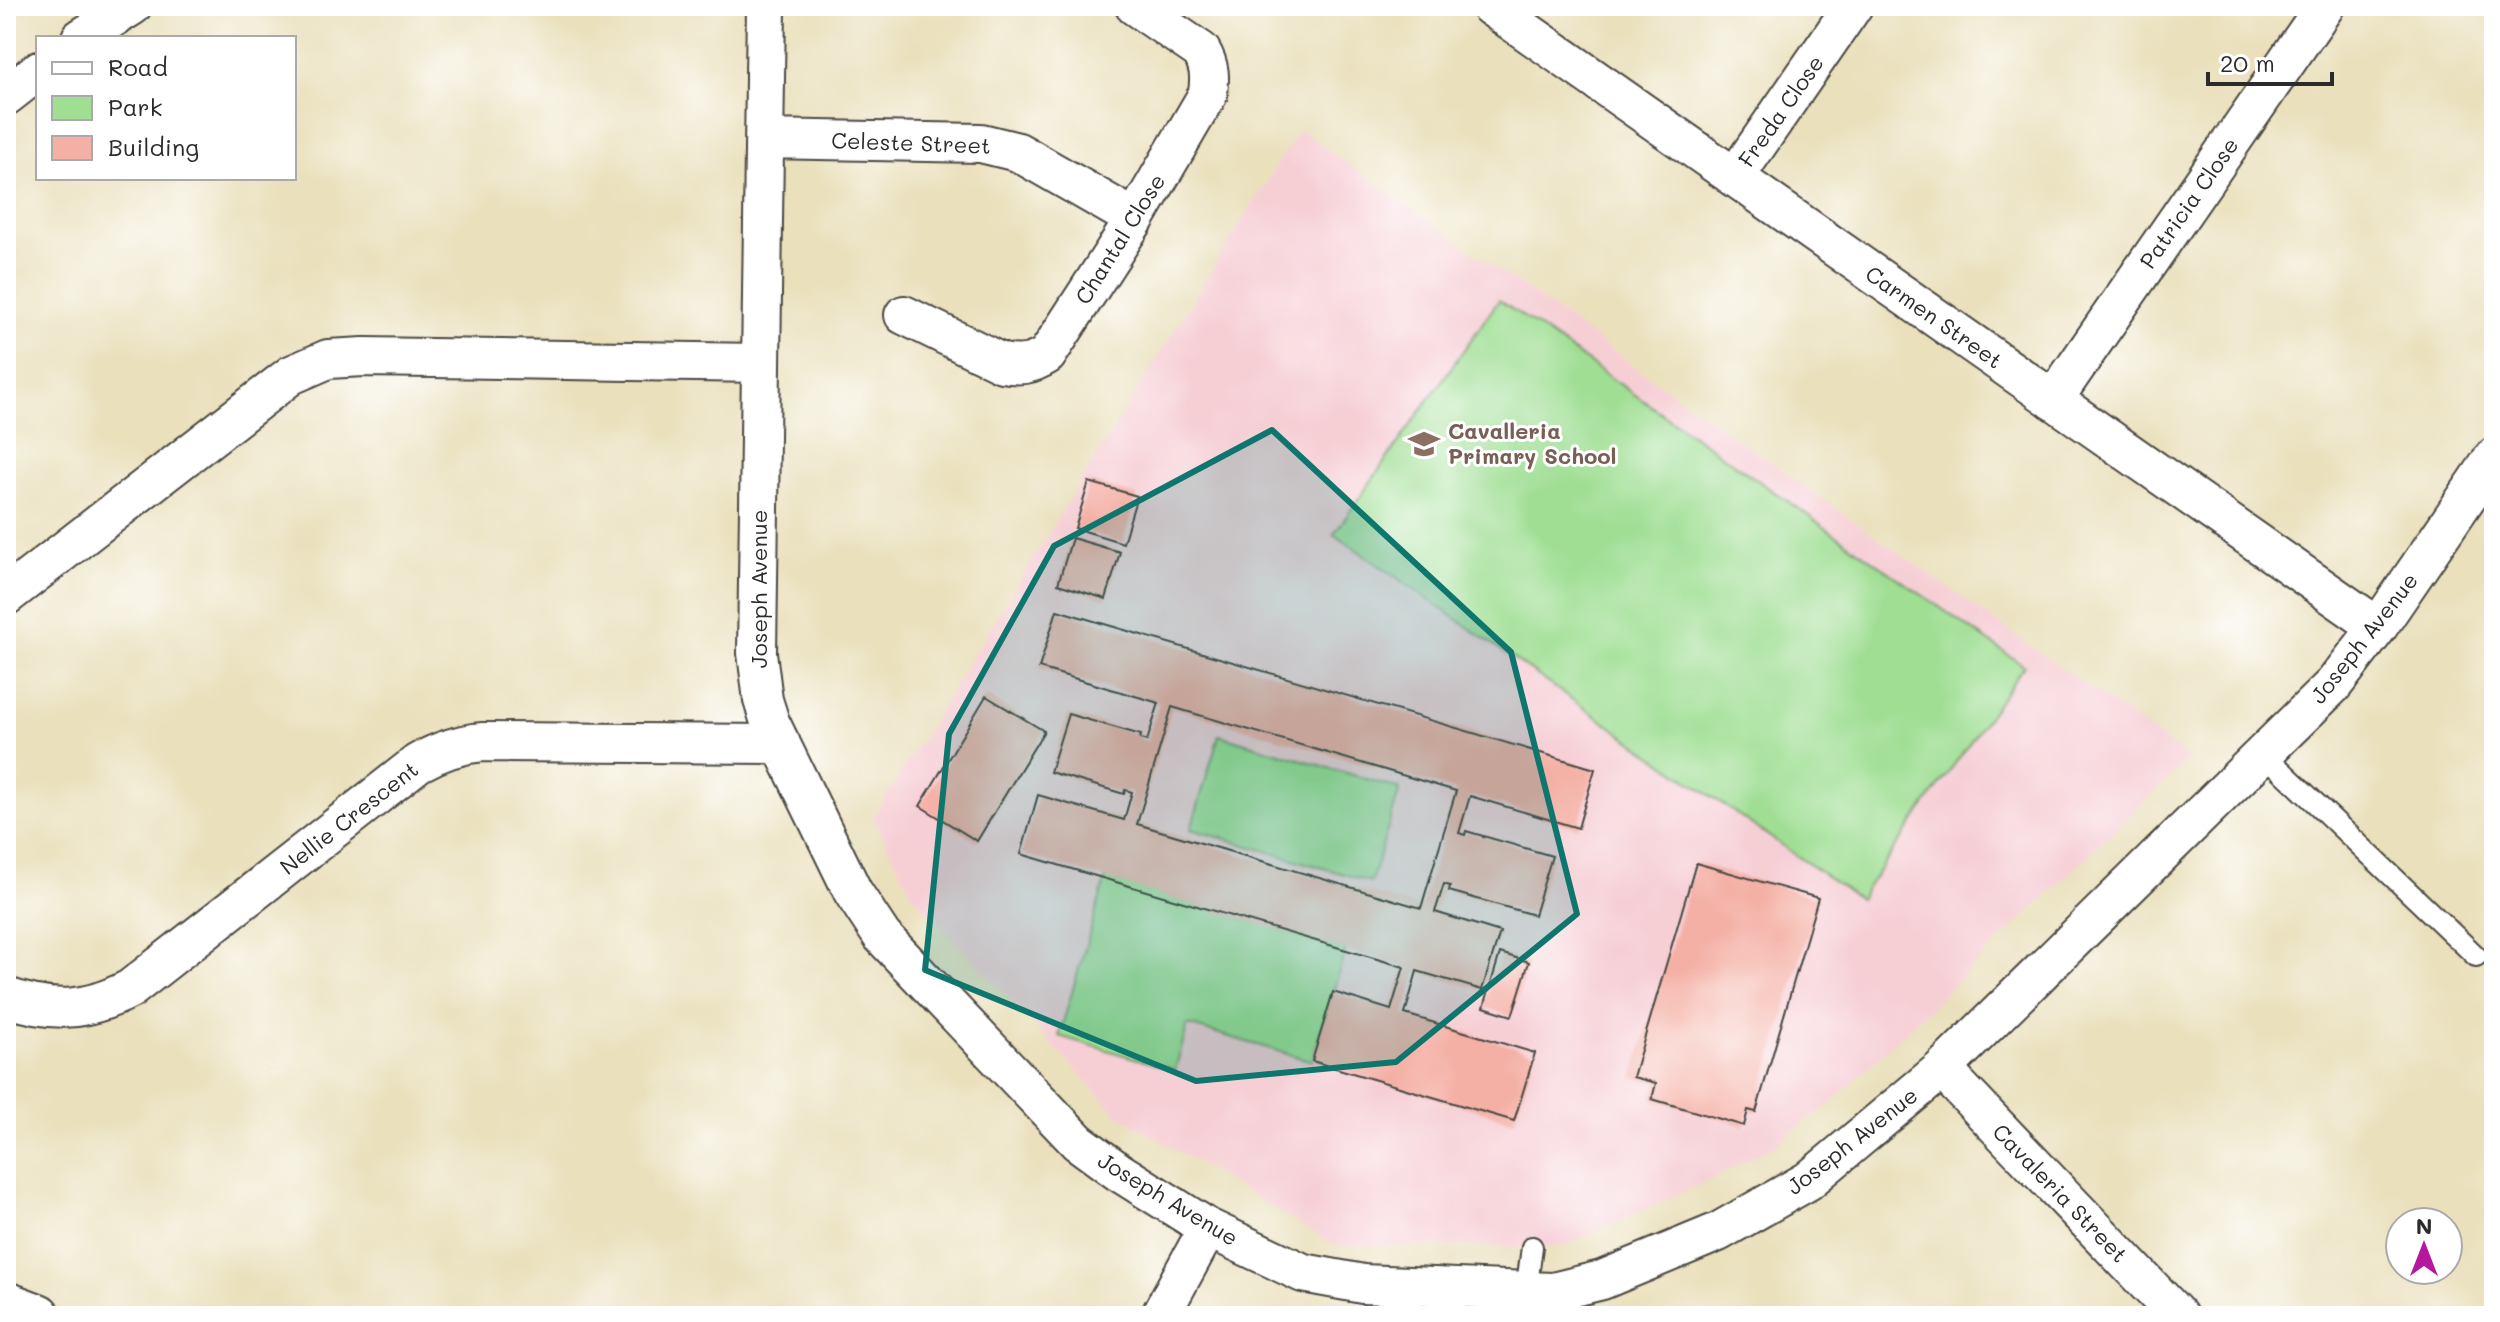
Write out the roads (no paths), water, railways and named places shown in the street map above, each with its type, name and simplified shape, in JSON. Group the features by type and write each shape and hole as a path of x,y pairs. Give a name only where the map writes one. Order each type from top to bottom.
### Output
{"street":[{"path":"84,36 132,6"},
{"name":"Joseph Avenue","path":"766,6 757,653 763,700 781,744 853,892 882,936 1078,1142 1208,1228 1303,1273 1363,1284 1553,1292 1602,1280 1718,1232 1808,1181 1942,1069 2334,684 2378,627 2494,457"},
{"name":"Chantal Close","path":"904,315 1002,363 1018,366 1032,364 1047,355 1135,219 1208,94 1208,61 1201,51 1135,6"},
{"name":"Carmen Street","path":"1490,6 2378,627"},
{"name":"Freda Close","path":"1735,177 1853,6"},
{"name":"Patricia Close","path":"2053,400 2325,6"},
{"path":"6,96 36,73"},
{"name":"Celeste Street","path":"765,139 981,143 1001,146 1018,152 1135,219"},
{"path":"6,596 291,375 328,359 761,363"},
{"name":"Nellie Crescent","path":"6,997 34,1007 76,1008 130,989 418,763 440,751 483,742 781,744"},
{"name":"Cavaleria Street","path":"1942,1069 2178,1316"},
{"path":"1160,1316 1208,1228"},
{"path":"6,1304 38,1316"}],"lane":[{"path":"2264,754 2476,956"},
{"path":"1526,1292 1532,1247"}],"place":[{"name":"Cavalleria Primary School","path":"1424,444"}]}
